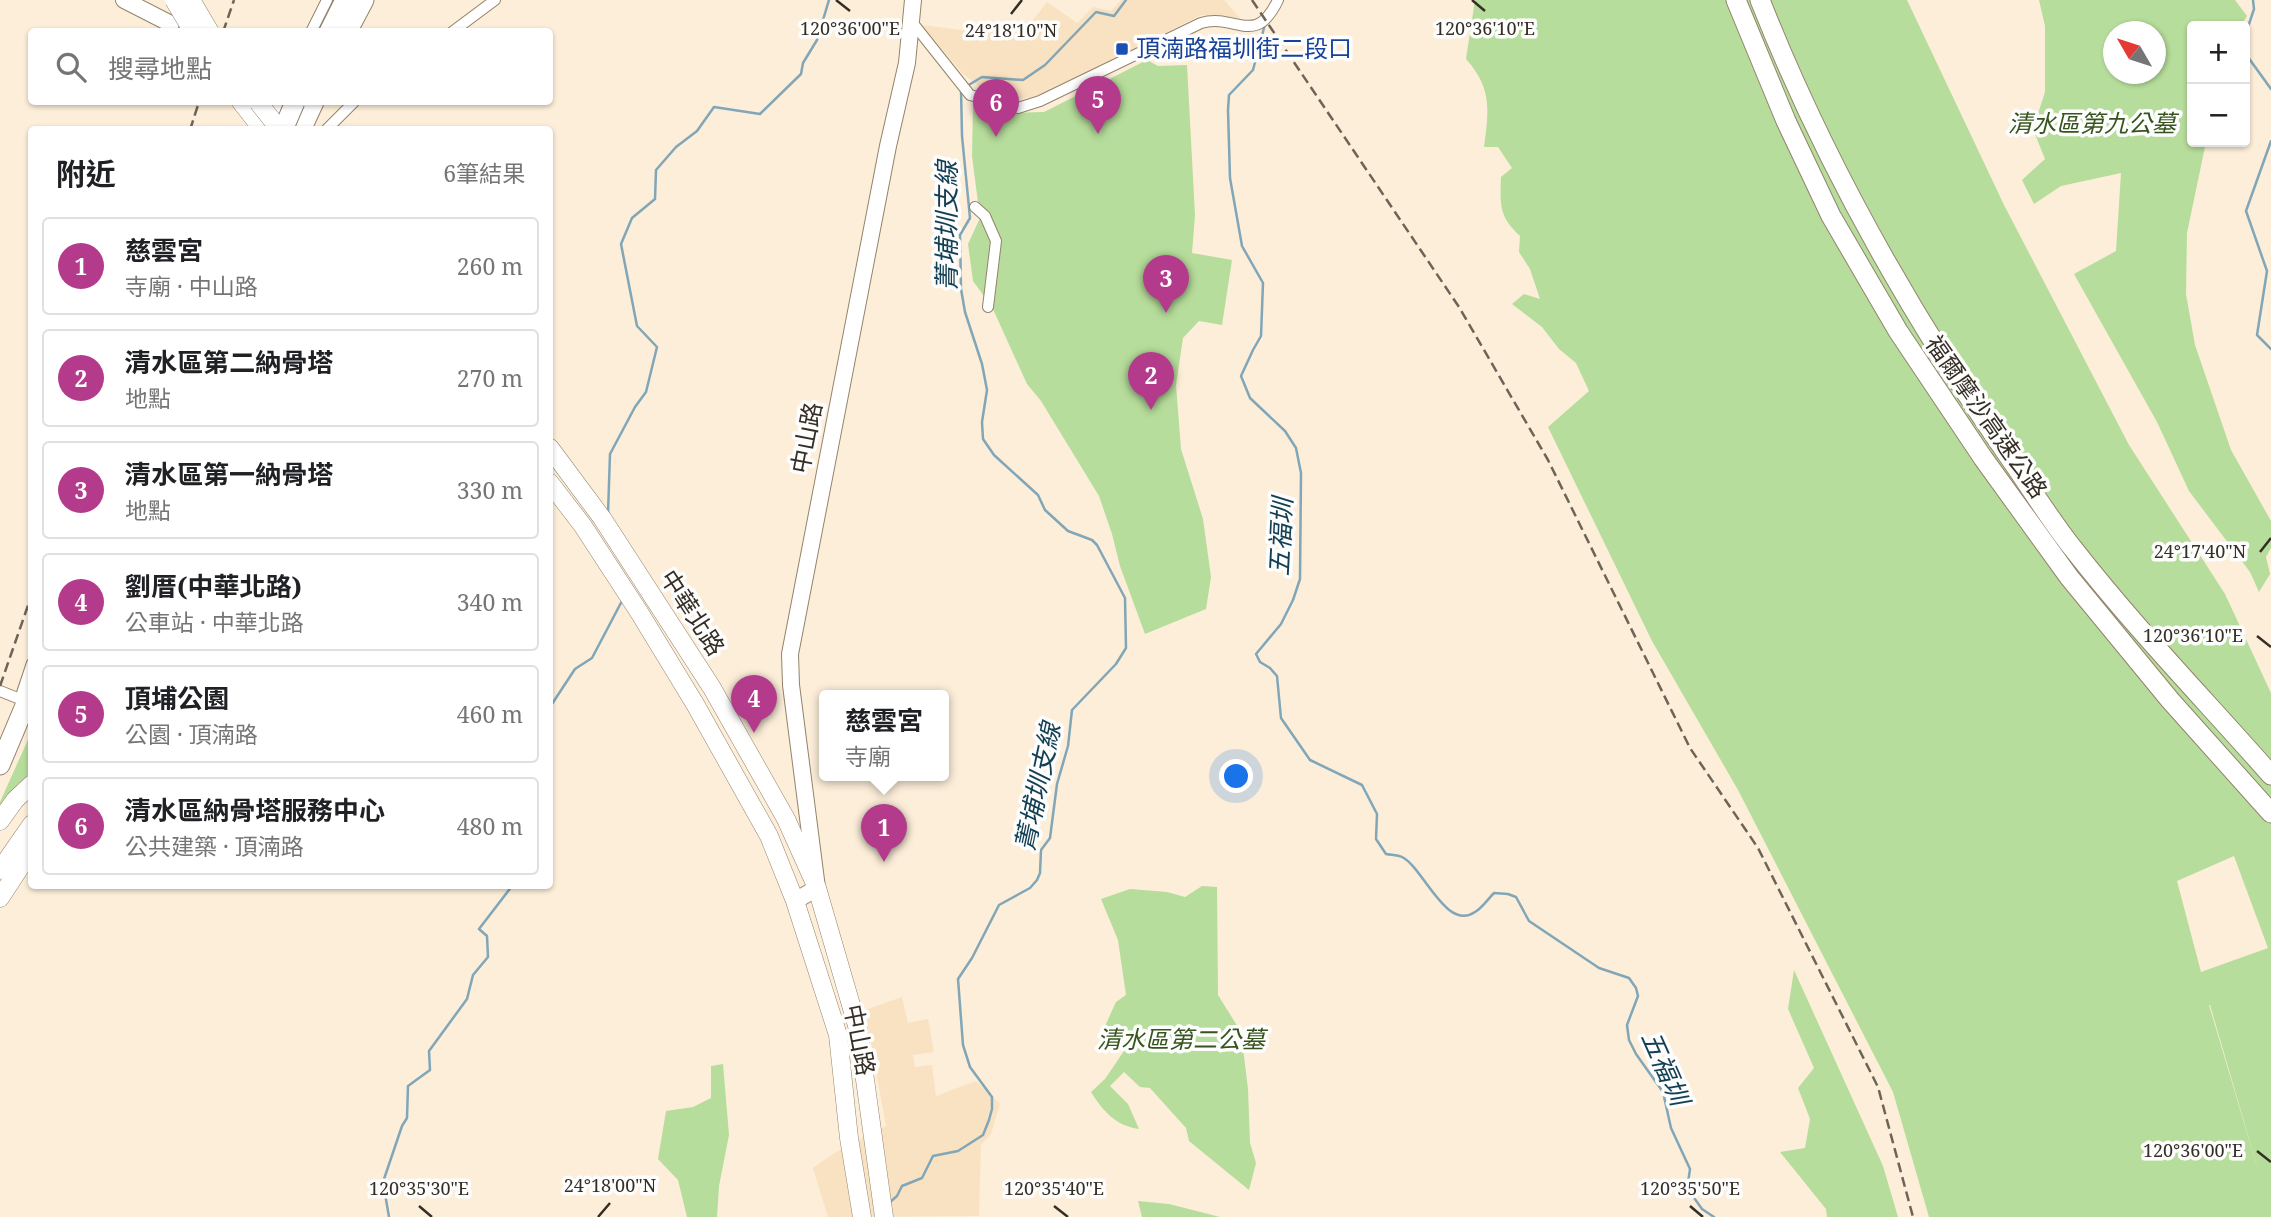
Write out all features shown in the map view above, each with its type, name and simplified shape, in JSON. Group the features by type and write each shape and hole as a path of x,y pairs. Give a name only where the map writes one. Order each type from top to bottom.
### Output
{"highway":[{"path":"330,28 345,0"},
{"path":"349,28 364,0"},
{"name":"福爾摩沙高速公路","path":"1736,0 1831,216 1898,331 1983,458 2069,577 2170,700 2271,813"},
{"name":"福爾摩沙高速公路","path":"1760,0 1808,113 1863,222 1962,390 2074,550 2154,646 2271,775"},
{"path":"283,126 294,105"},
{"path":"302,126 312,105"},
{"path":"0,765 26,694"}],"main road":[{"path":"174,0 191,28"},
{"path":"191,0 208,28"},
{"path":"243,105 260,126"},
{"path":"271,105 279,126"},
{"name":"中華北路","path":"553,452 602,518 712,688 786,819 817,888"},
{"name":"中華北路","path":"553,487 583,526 695,704 769,836 794,901"},
{"path":"0,821 28,788"},
{"path":"0,870 28,830"},
{"path":"0,898 28,855"},
{"name":"中山路","path":"817,888 858,1029 884,1217"},
{"name":"中山路","path":"794,901 838,1035 849,1138 862,1217"}],"street":[{"path":"124,0 182,28"},
{"path":"313,28 327,0"},
{"path":"457,28 495,0"},
{"name":"中山路","path":"817,888 791,685 790,654 888,146 907,63 912,0"},
{"path":"912,22 970,95 1018,108 1040,102 1201,23 1209,21 1259,26 1271,14 1278,0"},
{"path":"171,24 214,10"},
{"path":"264,126 269,105"},
{"path":"272,105 296,126"},
{"path":"330,126 351,105"},
{"path":"975,207 985,216 996,241 988,307"},
{"path":"0,691 26,694 0,746"},
{"path":"794,901 817,888"}],"shaded area":[{"path":"1121,0 1224,0 1240,18 1201,15 1041,96 1008,100 985,91 962,73 922,25 985,33 1033,20 1047,2 1077,23 1093,7 1111,11"},
{"path":"902,997 908,1023 928,1019 934,1052 913,1055 915,1067 932,1065 936,1096 976,1081 1000,1104 991,1134 981,1145 979,1216 828,1217 813,1168 833,1154 886,1126 865,1010"}],"green space":[{"path":"1475,0 1907,0 2004,205 2129,445 2225,594 2271,693 2271,1217 1929,1217 1893,1092 1738,790 1652,641 1548,427 1589,391 1576,363 1559,349 1542,327 1512,304 1524,294 1540,299 1530,269 1519,252 1520,236 1502,210 1501,177 1512,168 1498,147 1484,147 1487,100 1480,80 1466,59","holes":["2234,856 2268,948 2201,972 2177,881","2209,1005 2210,1005 2264,1190"]},
{"name":"清水區第九公墓","path":"2039,0 2235,0 2247,16 2244,21 2187,21 2187,147 2205,147 2187,233 2186,294 2195,345 2231,450 2271,521 2271,548 2266,557 2270,574 2259,592 2250,572 2189,491 2157,422 2074,274 2116,251 2121,173 2061,186 2034,204 2022,180 2045,159 2033,129 2045,92 2045,26"},
{"path":"1147,60 1158,66 1187,65 1195,215 1192,253 1232,260 1222,325 1199,321 1183,338 1176,385 1181,449 1203,519 1211,577 1206,609 1145,634 1120,566 1099,496 1041,401 1027,384 992,307 973,281 968,244 980,218 972,156 973,103 1000,113 1044,112"},
{"path":"28,740 28,779 0,809 0,802"},
{"name":"清水區第二公墓","path":"1202,886 1217,887 1218,995 1241,1032 1248,1089 1250,1143 1256,1163 1249,1190 1189,1141 1186,1128 1150,1088 1140,1087 1124,1072 1110,1086 1128,1104 1139,1129 1123,1125 1111,1116 1091,1092 1105,1079 1126,1048 1105,1026 1116,1002 1126,995 1118,940 1101,899 1130,889 1167,892 1185,897"},
{"path":"1794,970 1883,1166 1898,1217 1827,1217 1826,1209 1780,1152 1805,1148 1810,1119 1798,1088 1814,1068 1788,1009"},
{"path":"723,1064 729,1135 719,1186 717,1217 687,1217 678,1180 658,1159 666,1111 693,1107 711,1098 711,1066"},
{"path":"1138,1201 1169,1204 1220,1217 1142,1217"}],"waterway":[{"path":"608,514 610,454 646,392 657,347 637,326 621,244 632,218 655,199 656,170 676,147 697,131 714,107 760,114 801,74 803,63 817,40 829,0"},
{"name":"菁埔圳支線","path":"967,86 982,77 1023,80 1045,65 1096,12 1114,16 1126,0"},
{"path":"2250,21 2254,9 2253,0"},
{"name":"五福圳","path":"1265,24 1253,70 1229,95 1230,178 1242,246 1263,283 1261,336 1241,376 1250,398 1285,431 1296,448 1301,473 1300,579 1281,624 1256,654 1260,662 1277,676 1281,718 1310,760 1362,785 1377,814 1376,839 1386,854 1400,856 1410,863 1445,906 1464,916 1478,910 1494,893 1516,897 1529,921 1599,968 1629,978 1638,996 1627,1025 1629,1040 1663,1092 1671,1128 1690,1169 1688,1183 1692,1195 1702,1209 1714,1217"},
{"path":"2250,60 2271,89"},
{"name":"菁埔圳支線","path":"890,1202 902,1186 922,1178 933,1156 958,1151 983,1135 992,1109 992,1097 970,1067 963,1045 958,979 999,905 1030,888 1037,880 1041,850 1050,838 1057,784 1068,746 1072,710 1116,664 1126,648 1125,598 1097,545 1092,540 1068,531 1045,510 1038,495 994,455 983,439 982,422 987,390 961,289 960,235 970,218 962,136 961,89"},
{"path":"2271,141 2246,211 2267,271 2257,335 2271,349"},
{"path":"553,702 575,669 592,658 623,599"},
{"path":"389,1217 383,1182 407,1118 408,1086 430,1070 429,1051 467,999 473,975 488,957 487,936 479,929 510,889"}],"railway":[{"path":"224,28 234,0"},
{"path":"1252,0 1459,307 1548,460 1690,748 1758,848 1878,1087 1913,1217"},
{"path":"191,126 198,105"},
{"path":"0,686 28,606"}],"place":[{"name":"頂湳路福圳街二段口","path":"1122,49"},
{"name":"頂埔公園","path":"1098,134"},
{"name":"清水區納骨塔服務中心","path":"996,137"},
{"name":"清水區第一納骨塔","path":"1166,313"},
{"name":"清水區第二納骨塔","path":"1151,410"},
{"name":"劉厝(中華北路)","path":"754,733"},
{"name":"慈雲宮","path":"884,862"}]}
